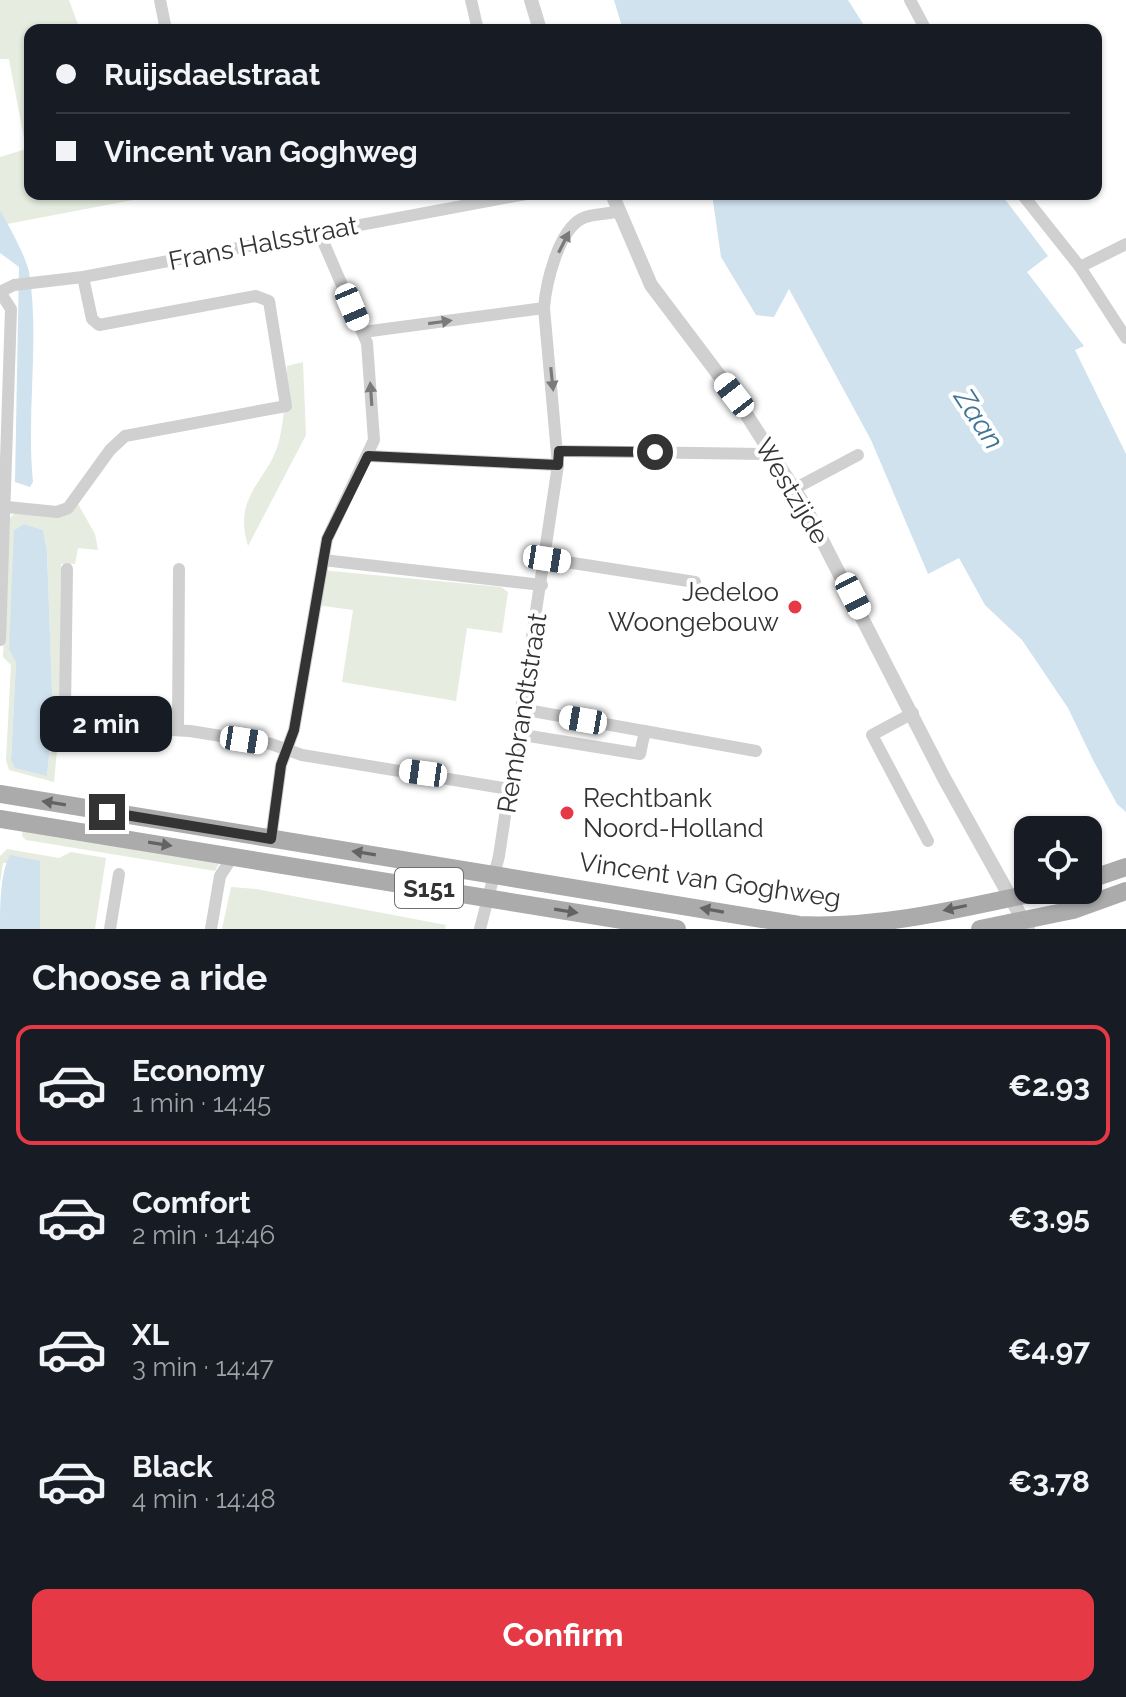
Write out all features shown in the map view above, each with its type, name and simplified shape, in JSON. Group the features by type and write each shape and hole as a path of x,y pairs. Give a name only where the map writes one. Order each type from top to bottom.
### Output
{"main road":[{"name":"Vincent van Goghweg","path":"0,794 799,925 845,928 1011,898"},
{"name":"Vincent van Goghweg","path":"0,819 677,929"},
{"path":"1102,875 1126,867"},
{"path":"980,929 1026,924 1126,891"}],"street":[{"path":"160,0 165,24"},
{"path":"471,0 477,24"},
{"path":"531,0 538,24"},
{"path":"910,0 923,24"},
{"name":"Frans Halsstraat","path":"0,292 14,285 83,277 493,200"},
{"name":"Westzijde","path":"614,200 651,285 734,395 794,489 913,713 944,778 1026,924"},
{"path":"1027,200 1080,267 1126,338"},
{"name":"Rembrandtstraat","path":"496,874 547,559 558,465 544,308 553,263 572,227 584,217 619,211"},
{"path":"271,839 281,765 294,730 327,539 374,440 367,343 319,232"},
{"path":"1080,267 1126,244"},
{"path":"5,504 57,512 68,508 110,450 125,436 286,406 269,301 256,296 99,325 92,319 83,277"},
{"path":"0,292 11,309 0,640"},
{"path":"363,332 544,308"},
{"path":"559,451 771,454"},
{"path":"794,489 858,455"},
{"path":"368,456 558,465"},
{"path":"547,559 695,582"},
{"path":"323,560 542,585"},
{"path":"67,569 65,709 68,719 82,728 178,730 288,748 302,755 509,789"},
{"path":"178,730 179,569"},
{"path":"521,709 756,751"},
{"path":"913,713 872,735 928,841"},
{"path":"517,734 640,754 645,731"},
{"path":"211,929 220,876 233,856"},
{"path":"110,929 119,874"},
{"path":"480,929 496,874"}],"shaded area":[{"path":"0,0 69,0 78,24 24,24 24,138 9,59 0,59"},
{"path":"24,150 24,200 133,200 7,224 0,210 0,157"},
{"path":"303,362 306,435 248,546 245,513 248,500 279,441 287,366"},
{"path":"78,504 95,534 98,550 78,548 75,564 61,564 60,718 54,782 9,770 6,760 11,665 3,657 10,518 16,512","holes":["24,524 43,530 47,551 53,719 47,776 11,760 16,662 14,530"]},
{"path":"321,570 501,587 508,592 502,633 467,628 456,701 342,682 353,610 316,605"},
{"path":"23,829 220,861 215,871 26,840 22,836"},
{"path":"7,849 59,858 71,852 106,858 95,929 40,929 39,861 3,863 0,883 0,856"},
{"path":"231,887 446,925 445,929 222,929"}],"water":[{"path":"614,0 848,0 863,24 621,24"},
{"name":"Zaan","path":"713,200 1006,200 1048,256 1027,272 1084,346 1075,350 1126,454 1126,812 1117,804 1068,708 1022,640 985,605 959,558 928,574 871,440 789,289 774,317 756,315 721,257"},
{"path":"0,210 27,266 32,297 33,482 30,487 15,482 19,267 0,253"},
{"path":"24,524 43,530 47,551 53,719 47,776 15,768 11,760 16,662 9,649 14,530"},
{"path":"10,855 40,861 40,929 0,929 2,880"}],"place":[{"name":"Jedeloo Woongebouw","path":"795,607"},
{"name":"Rechtbank Noord-Holland","path":"567,813"}],"route":[{"path":"107,812 271,839 281,765 294,730 327,539 368,456 385,460 558,465 559,451 655,452"}]}
